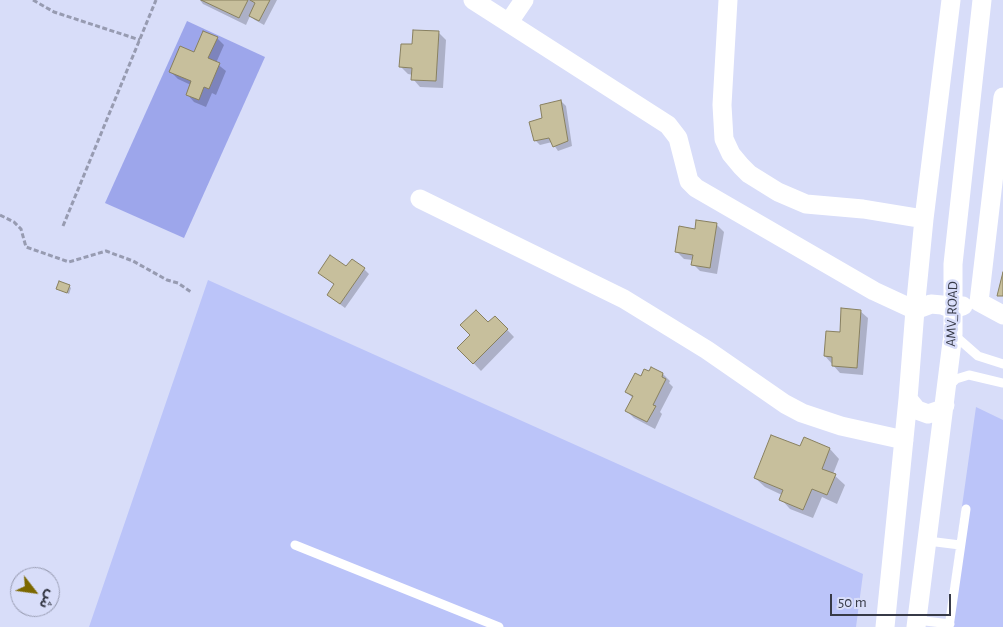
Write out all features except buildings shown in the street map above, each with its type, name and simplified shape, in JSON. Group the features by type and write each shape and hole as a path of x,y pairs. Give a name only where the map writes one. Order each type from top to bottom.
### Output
{"street":[{"path":"472,0 668,125 681,145 690,181 696,188 874,292 915,310 931,304 953,309 979,302 1003,315"},
{"path":"509,22 524,0"},
{"path":"728,0 722,105 724,139 731,154 741,166 749,174 778,192 806,204 863,208 924,219"},
{"path":"885,627 924,219 950,0"},
{"name":"AMV_ROAD","path":"917,623 953,334 953,264 982,0"},
{"path":"979,302 1003,96"},
{"path":"420,199 624,298 707,350 793,409 841,426 904,440"},
{"path":"908,399 917,410 928,414 940,410 946,396"}],"lane":[{"path":"953,334 978,356 1003,364"},
{"path":"946,396 956,379 969,375 1003,383"},
{"path":"917,623 949,625 966,509"},
{"path":"928,541 960,545"},
{"path":"295,546 499,627"}],"path":[{"path":"33,0 54,12 140,40"},
{"path":"63,226 156,0"},
{"path":"0,215 14,222 21,229 26,247 69,262 106,251 133,261 167,280 178,283 191,292"}],"shaded area":[{"path":"187,21 265,57 184,238 105,203"},
{"path":"208,280 863,574 856,627 89,627"},
{"path":"976,407 1003,420 1003,627 945,627"}]}
